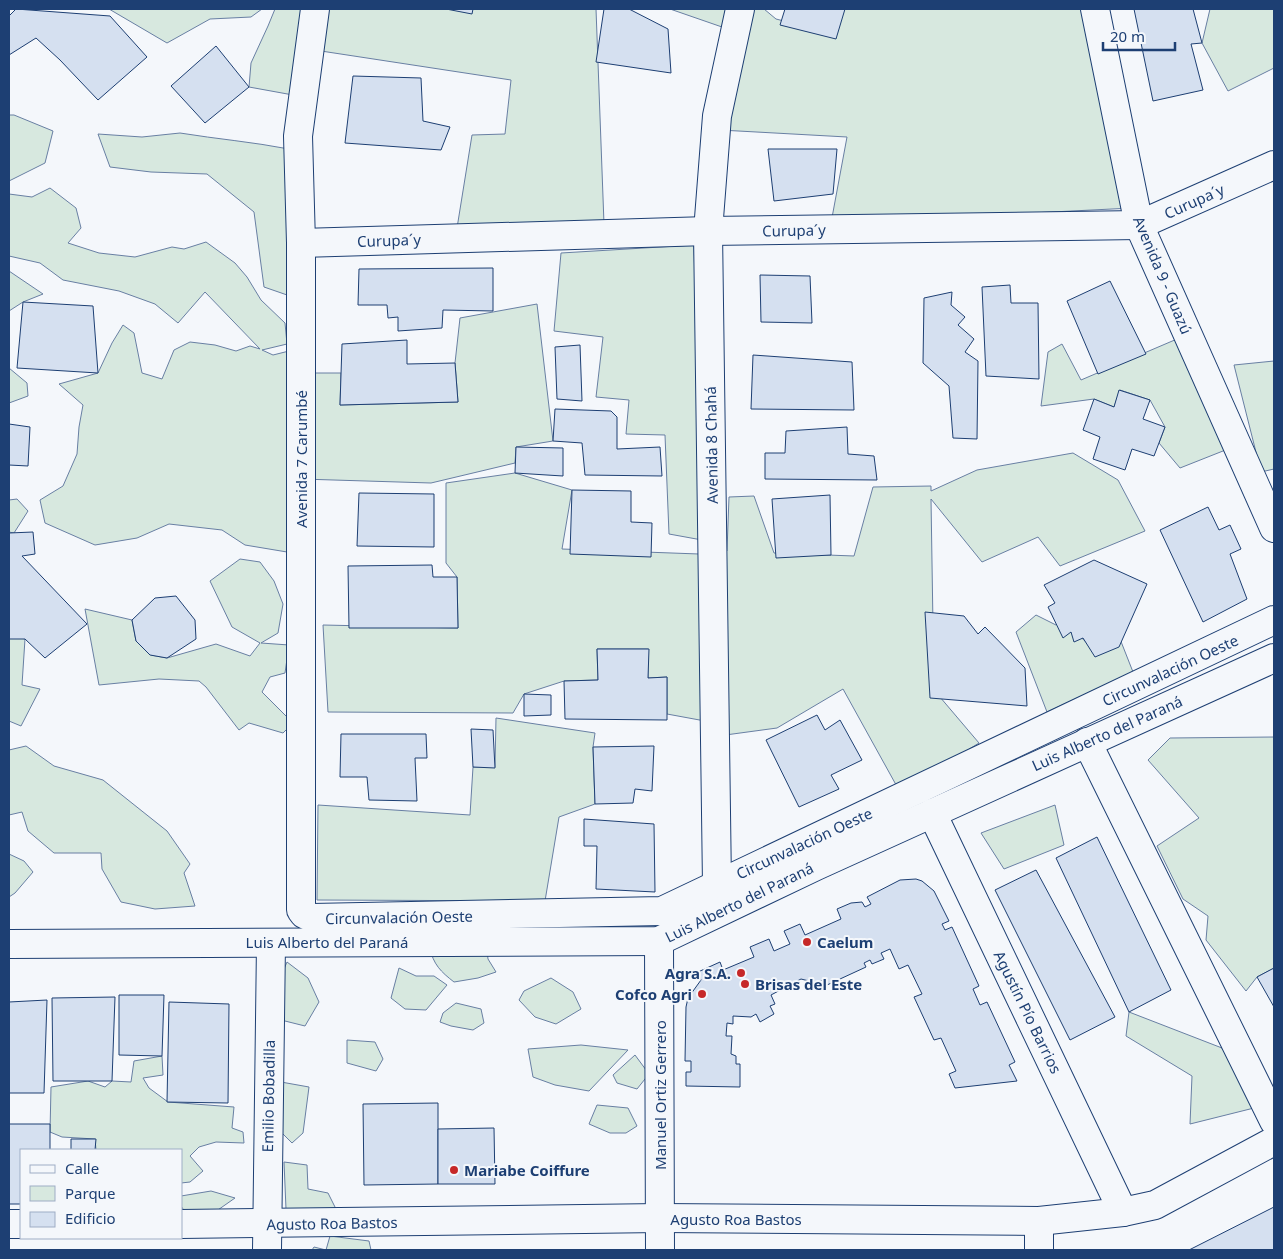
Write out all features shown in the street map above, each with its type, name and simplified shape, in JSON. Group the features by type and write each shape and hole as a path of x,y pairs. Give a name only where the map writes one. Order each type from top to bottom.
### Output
{"street":[{"name":"Avenida 7 Carumbé","path":"302,910 301,243 298,136 315,9"},
{"name":"Avenida 8 Chahá","path":"717,885 708,231 717,116 740,9"},
{"name":"Avenida 9 - Guazú","path":"1095,9 1139,225 1274,528"},
{"name":"Curupa´y","path":"301,243 708,231 1139,225 1274,165"},
{"name":"Circunvalación Oeste","path":"302,910 304,914 312,918 662,911 1274,620"},
{"name":"Luis Alberto del Paraná","path":"9,944 659,940 816,866 1274,658"},
{"path":"1087,742 1274,1121"},
{"name":"Agustín Pío Barrios","path":"932,813 1123,1212"},
{"name":"Manuel Ortiz Gerrero","path":"659,940 660,1250"},
{"name":"Emilio Bobadilla","path":"266,1250 271,943"},
{"name":"Agusto Roa Bastos","path":"182,1224 660,1218 1039,1221 1123,1212 1156,1205 1274,1141"},
{"path":"1039,1221 1039,1250"}],"green space":[{"path":"109,9 262,9 251,17 210,19 167,43"},
{"path":"275,9 301,9 293,95 249,87 251,63"},
{"path":"322,9 596,9 604,224 457,228 472,135 505,134 511,80 321,51"},
{"path":"670,9 726,9 722,27"},
{"path":"748,9 764,9 776,19 831,33 838,9 1086,9 1132,208 831,223 847,137 720,130"},
{"path":"1210,9 1274,9 1274,68 1228,91 1202,43"},
{"path":"9,115 14,115 53,131 45,163 9,181"},
{"path":"180,133 289,149 290,296 264,287 254,212 207,174 151,172 110,167 98,134 142,137"},
{"path":"50,188 76,208 81,228 68,243 99,253 135,257 172,247 184,249 206,242 235,263 247,277 261,300 285,323 287,344 262,350 273,355 301,348 293,553 245,545 222,530 169,524 137,538 95,545 45,523 40,500 63,486 77,454 83,405 59,384 98,373 123,325 134,333 142,373 162,379 174,350 190,342 215,345 236,351 250,346 260,349 205,292 178,323 155,304 119,291 63,280 40,263 9,256 9,194 32,197"},
{"path":"694,245 702,540 669,534 665,435 626,434 629,400 596,397 603,337 554,331 561,253"},
{"path":"9,271 43,294 23,302 9,311"},
{"path":"537,304 553,441 516,447 515,463 431,483 301,479 301,373 341,373 340,405 458,402 455,363 460,318"},
{"path":"1177,339 1228,449 1180,468 1159,443 1165,427 1150,400 1120,390 1114,407 1094,399 1041,406 1048,352 1062,344 1081,380"},
{"path":"1274,361 1274,469 1261,472 1234,365"},
{"path":"9,368 27,383 28,396 9,403"},
{"path":"1073,453 1118,480 1145,531 1060,566 1038,537 982,562 931,499 934,690 979,743 900,792 843,689 777,728 718,736 716,551 727,551 729,497 754,496 774,553 854,556 873,487 931,486 931,491 977,470"},
{"path":"515,473 572,490 562,549 699,554 705,721 667,714 667,677 648,678 648,649 597,649 598,680 564,681 524,694 513,713 328,712 323,625 458,628 457,577 446,563 446,483"},
{"path":"17,499 28,511 14,533 9,532 9,500"},
{"path":"240,559 260,562 274,581 283,604 278,633 261,643 289,645 285,673 270,677 262,692 293,723 283,733 249,723 239,730 206,687 199,681 159,679 99,685 85,609 132,620 136,641 151,655 167,658 216,644 250,656 260,643 232,627 210,581"},
{"path":"1036,615 1056,625 1063,620 1088,644 1120,639 1133,672 1047,712 1016,632"},
{"path":"9,635 25,639 22,685 40,689 21,726 9,721"},
{"path":"496,718 595,733 593,747 595,804 559,817 545,901 317,900 318,805 470,815 473,767 495,767"},
{"path":"1274,737 1274,968 1257,977 1246,991 1206,940 1208,916 1183,899 1157,846 1199,818 1148,760 1170,738"},
{"path":"26,746 54,766 103,780 167,831 190,864 184,873 195,906 155,909 121,902 102,869 101,853 54,853 28,831 22,812 9,815 9,750"},
{"path":"1055,805 1064,845 1004,869 981,833"},
{"path":"9,854 24,861 33,872 15,893 9,897"},
{"path":"486,942 488,959 496,972 478,978 454,982 438,967 433,959 430,948"},
{"path":"287,962 308,978 319,1002 305,1026 277,1019 275,990"},
{"path":"399,968 416,976 434,976 447,985 426,1010 405,1009 391,998"},
{"path":"551,978 573,992 581,1009 556,1024 535,1017 519,1000 524,991"},
{"path":"456,1003 481,1009 484,1023 473,1030 440,1022 443,1013"},
{"path":"1129,1012 1222,1048 1258,1107 1190,1124 1192,1076 1126,1036"},
{"path":"347,1040 375,1042 383,1059 376,1071 347,1063"},
{"path":"581,1045 628,1050 589,1091 555,1085 533,1077 528,1049"},
{"path":"635,1055 649,1074 637,1089 617,1083 613,1075"},
{"path":"162,1056 163,1075 143,1078 149,1088 168,1102 234,1107 232,1128 243,1132 244,1143 216,1142 199,1147 190,1156 203,1171 190,1182 182,1183 182,1149 96,1149 95,1139 62,1137 50,1132 51,1087 88,1081 105,1087 112,1081 131,1082 134,1061"},
{"path":"281,1082 309,1087 303,1133 292,1143 276,1127"},
{"path":"597,1105 628,1108 637,1126 626,1133 610,1133 589,1124"},
{"path":"284,1162 307,1165 308,1189 328,1193 337,1211 286,1209"},
{"path":"211,1191 235,1198 215,1212 185,1212 182,1208 182,1196"},
{"path":"330,1236 369,1241 371,1250 326,1250"},
{"path":"314,1247 326,1250 312,1250"}],"building":[{"path":"16,9 110,16 147,57 98,100 36,38 9,55 9,16"},
{"path":"446,9 473,9 472,14"},
{"path":"604,9 629,9 668,29 671,73 596,62"},
{"path":"785,9 845,9 836,39 780,25"},
{"path":"1134,9 1193,9 1202,43 1191,44 1203,90 1153,101"},
{"path":"216,46 249,87 205,123 171,86"},
{"path":"353,76 421,78 423,121 450,127 441,150 345,143"},
{"path":"768,149 837,149 833,194 774,201"},
{"path":"493,268 493,311 443,310 442,328 398,331 398,317 388,318 387,305 358,305 359,269"},
{"path":"760,275 810,276 812,323 761,322"},
{"path":"1110,281 1146,354 1098,374 1067,301"},
{"path":"1010,285 1011,303 1038,303 1039,379 986,376 982,287"},
{"path":"952,292 951,305 965,317 958,325 974,339 965,352 978,361 977,439 953,438 949,386 923,363 924,298"},
{"path":"23,302 93,306 98,373 17,368"},
{"path":"407,340 407,364 455,363 458,402 340,405 342,344"},
{"path":"580,345 582,401 557,399 555,347"},
{"path":"753,355 852,362 854,410 751,409"},
{"path":"1119,390 1150,400 1143,419 1165,427 1154,456 1132,449 1125,470 1093,459 1100,437 1083,430 1094,399 1114,407"},
{"path":"555,409 611,411 617,417 617,449 660,447 662,476 585,475 582,443 553,441"},
{"path":"9,424 30,427 28,466 9,465"},
{"path":"847,427 848,454 874,456 877,480 765,479 765,453 785,453 786,431"},
{"path":"516,447 563,448 563,476 515,473"},
{"path":"572,490 631,491 631,522 652,523 651,557 570,554"},
{"path":"359,493 434,494 434,547 357,546"},
{"path":"830,495 831,555 776,558 772,499"},
{"path":"1208,507 1219,530 1230,525 1241,549 1230,554 1247,599 1203,622 1160,530"},
{"path":"33,532 35,554 22,556 87,624 45,658 25,639 9,639 9,533"},
{"path":"1094,560 1147,584 1119,647 1095,657 1083,638 1074,642 1071,632 1063,638 1048,607 1055,603 1044,585"},
{"path":"432,565 433,577 457,577 458,628 349,628 348,566"},
{"path":"176,596 195,620 196,639 167,658 150,655 136,641 132,620 155,598"},
{"path":"925,612 964,616 978,634 985,627 1025,668 1027,706 930,698"},
{"path":"597,649 649,649 648,678 667,677 667,720 565,719 564,681 598,680"},
{"path":"524,694 551,695 551,715 524,716"},
{"path":"817,715 825,730 840,720 862,760 831,775 839,789 799,807 766,740"},
{"path":"471,729 493,730 495,768 473,767"},
{"path":"341,734 426,734 427,758 415,758 417,801 369,800 367,777 340,777"},
{"path":"654,746 652,791 635,789 633,803 595,804 593,747"},
{"path":"584,819 654,824 655,892 596,889 597,846 584,846"},
{"path":"1097,837 1171,990 1129,1012 1056,858"},
{"path":"1036,870 1115,1017 1070,1040 995,890"},
{"name":"Brisas del Este","path":"916,879 922,881 934,891 949,921 942,924 945,930 952,927 979,986 973,989 980,1005 987,1002 1015,1062 1009,1065 1017,1081 955,1088 949,1074 956,1071 941,1038 934,1040 914,997 922,994 908,965 899,969 890,949 881,953 884,959 872,964 870,960 864,963 866,967 827,985 825,979 817,983 801,979 771,995 775,1004 770,1006 774,1014 760,1022 756,1014 751,1017 733,1016 733,1024 727,1023 726,1036 732,1036 731,1054 736,1056 736,1064 740,1064 740,1087 686,1086 686,1072 691,1072 691,1061 685,1061 686,1007 688,998 701,980 698,972 720,962 723,970 754,957 750,947 769,939 774,951 790,944 784,931 800,924 805,935 841,919 837,909 851,903 862,902 865,907 871,904 867,897 900,880"},
{"path":"1274,968 1274,1007 1257,977"},
{"path":"119,995 164,995 162,1056 119,1055"},
{"path":"115,997 112,1081 53,1081 52,998"},
{"path":"47,1000 44,1093 9,1093 9,1002"},
{"path":"169,1002 229,1004 228,1103 167,1102"},
{"path":"438,1103 438,1184 364,1185 363,1104"},
{"path":"9,1124 50,1124 50,1149 20,1149 20,1204 9,1204"},
{"path":"494,1128 495,1184 438,1184 438,1129"},
{"path":"71,1139 96,1139 95,1149 71,1149"},
{"path":"1274,1207 1274,1250 1189,1250"}],"place":[{"name":"Caelum","path":"807,942"},
{"name":"Agra S.A.","path":"741,973"},
{"name":"Brisas del Este","path":"745,984"},
{"name":"Cofco Agri","path":"702,994"},
{"name":"Mariabe Coiffure","path":"454,1170"}]}
